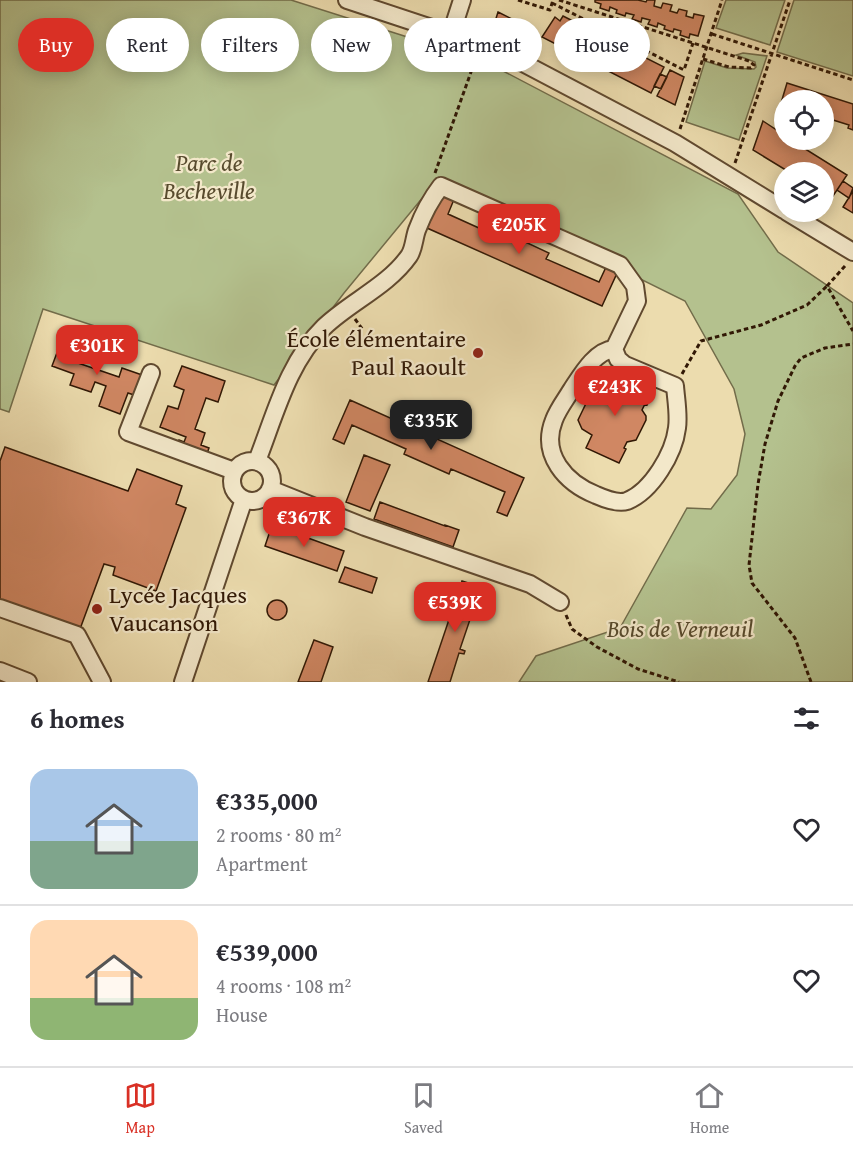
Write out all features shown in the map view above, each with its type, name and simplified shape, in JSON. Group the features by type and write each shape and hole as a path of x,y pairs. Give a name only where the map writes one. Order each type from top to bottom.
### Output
{"street":[{"path":"347,0 404,19"},
{"path":"456,18 462,0"},
{"path":"540,72 675,143 774,203"},
{"path":"257,461 293,370 303,351 346,308 393,273 410,255 417,230 431,199 441,186 620,265 634,286 637,301 614,349 618,359 625,365 675,386 677,428 668,456 649,486 626,502 609,500 585,491 571,482 560,471 553,453 550,435 561,406 585,368 607,350 614,349"},
{"path":"801,222 850,258"},
{"path":"151,373 128,432 234,471"},
{"path":"257,461 268,469 272,482 270,489 262,498 244,499 238,495 232,484 234,471 244,462 257,461"},
{"path":"270,489 365,527 530,584 560,602"},
{"path":"183,682 244,499"},
{"path":"0,608 77,634 102,682"},
{"path":"0,671 28,682"}],"path":[{"path":"518,0 550,10 553,1 684,70 693,44"},
{"path":"559,0 753,62 753,67 729,67 703,59"},
{"path":"675,143 722,0"},
{"path":"731,176 790,0"},
{"path":"711,34 853,80"},
{"path":"434,174 471,72"},
{"path":"675,386 701,341 761,325 807,305 827,286 850,258"},
{"path":"827,286 853,331"},
{"path":"811,682 795,638 752,583 749,565 758,484 765,444 778,401 795,366 801,358 825,348 853,344"},
{"path":"560,602 572,629 597,647 638,669 679,682"}],"green space":[{"name":"Parc de Becheville","path":"0,0 291,0 348,18 311,18 311,72 392,72 392,32 404,36 404,72 505,72 738,194 778,252 853,303 853,682 519,682 536,656 620,628 687,508 711,509 737,475 745,434 734,389 685,301 438,179 344,293 274,385 43,309 9,412 0,409"},
{"path":"726,0 785,0 770,45 716,28"},
{"path":"794,0 853,0 853,76 777,52"},
{"path":"743,53 767,56 739,140 686,122 705,61 727,68 754,69 755,62 736,55"}],"building":[{"path":"595,0 646,2 655,0 654,6 661,8 663,3 672,5 670,11 677,13 679,9 687,11 686,16 693,18 694,14 704,16 698,36 690,34 689,38 680,35 681,31 674,29 673,32 664,29 665,26 658,23 657,27 650,25 650,18 632,18 634,15 626,13 625,16 616,13 617,10 610,7 609,11 600,8 601,4"},
{"path":"498,12 510,18 496,18"},
{"path":"554,19 554,43 542,37"},
{"path":"650,60 664,67 651,93 610,72 650,72"},
{"path":"670,70 684,77 675,105 657,96"},
{"path":"660,74 667,77 661,89 654,86"},
{"path":"787,83 809,90 785,90"},
{"path":"834,98 853,104 853,130 848,128 849,125 834,120"},
{"path":"763,121 774,128 774,150 807,150 826,162 774,163 753,150"},
{"path":"834,167 847,175 834,194"},
{"path":"843,181 853,188 849,198 837,190"},
{"path":"853,191 853,213 843,207"},
{"path":"443,192 455,197 448,214 501,238 504,232 549,253 546,259 599,282 607,265 618,271 602,306 427,228"},
{"path":"64,334 86,342 78,363 119,377 122,368 145,376 137,396 128,393 120,414 99,406 106,386 95,382 91,392 70,385 74,374 52,366"},
{"path":"182,366 225,381 218,402 206,398 195,429 205,433 201,445 209,448 206,456 177,446 179,440 184,442 186,437 160,427 168,406 178,409 184,390 174,386"},
{"path":"621,375 653,391 647,405 645,404 642,410 646,420 636,440 627,442 619,463 586,448 592,435 582,429 578,420 594,387 599,383 604,383 614,388"},
{"path":"350,400 524,478 507,516 497,512 505,492 451,469 449,474 404,454 406,449 352,425 344,444 333,439"},
{"path":"5,447 128,491 137,469 182,486 176,504 186,508 156,591 113,575 115,567 104,564 80,629 0,601 0,461"},
{"path":"364,455 390,465 370,511 346,502"},
{"path":"380,502 459,530 453,547 374,519"},
{"path":"272,525 344,551 337,571 265,546"},
{"path":"345,567 377,578 372,593 339,582"},
{"path":"462,581 481,587 460,649 465,651 464,654 459,653 450,682 428,682"},
{"path":"277,600 284,603 287,610 284,617 277,620 270,617 267,610 270,603"},
{"path":"314,640 333,647 321,682 298,682"}],"place":[{"name":"École élémentaire Paul Raoult","path":"478,353"},
{"name":"Lycée Jacques Vaucanson","path":"97,609"}],"park label":[{"name":"Bois de Verneuil","path":"680,629"}]}
